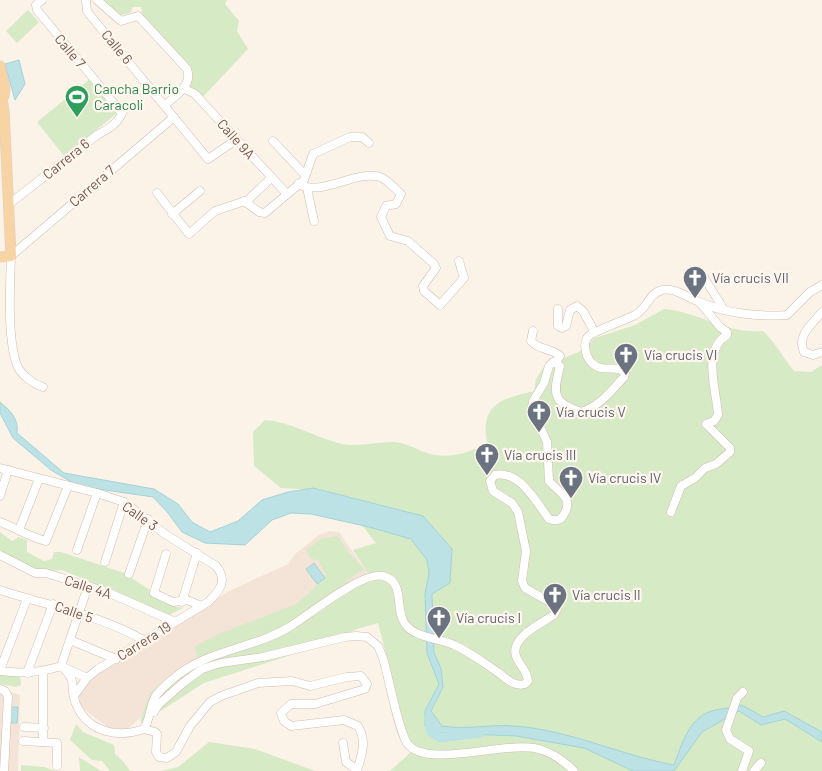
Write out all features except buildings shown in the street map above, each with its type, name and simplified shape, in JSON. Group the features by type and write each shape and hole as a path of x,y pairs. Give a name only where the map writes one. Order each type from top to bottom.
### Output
{"main road":[{"path":"0,66 5,88 3,104"},
{"path":"0,89 3,104 8,205 5,256"}],"street":[{"name":"Calle 7","path":"42,0 36,5 37,10 122,113"},
{"name":"Calle 6","path":"86,0 85,4 91,16 208,159 236,140"},
{"path":"97,0 121,21 138,16 143,19 187,69 189,75 187,84 165,105"},
{"name":"Calle 9A","path":"183,88 195,94 287,194"},
{"name":"Carrera 6","path":"8,205 97,135 111,128 119,120 122,113"},
{"name":"Carrera 7","path":"5,256 174,116"},
{"path":"244,201 259,212 265,213 298,184 305,175 313,154 350,137 362,137 369,143"},
{"path":"273,140 305,175"},
{"path":"157,193 189,234 215,211 244,201 272,177"},
{"path":"298,184 307,188 375,177 388,182 401,194 396,204 386,206 381,217 387,232 395,239 413,245 434,264 436,268 424,286 424,291 440,305 464,278 465,274 459,261"},
{"path":"307,188 314,221"},
{"path":"172,214 200,191"},
{"path":"5,256 17,366 35,384 43,387"},
{"path":"705,279 724,310"},
{"path":"556,362 560,366 554,391 558,399 565,405 582,412 597,404 610,393 625,373 617,368 602,370 588,357 584,347 587,337 594,331 612,327 639,314 653,294 662,290 674,291 700,303 724,310 764,315 787,315 810,292 822,285"},
{"path":"671,512 681,486 699,476 706,468 716,464 730,452 730,448 706,424 714,420 718,415 712,357 717,345 727,335 727,332 720,327 700,303"},
{"path":"558,309 558,326 566,326 570,310 577,306 583,311 594,331"},
{"path":"822,312 807,330 802,339 802,347 804,352 813,354 822,352"},
{"path":"144,729 156,696 174,678 194,664 278,633 370,576 382,575 392,580 396,586 405,624 413,632 453,644 477,658 513,684 525,684 528,681 528,675 516,656 516,646 521,637 554,615 557,609 555,605 525,588 522,581 526,551 518,512 512,503 493,491 490,481 495,475 503,474 510,476 521,484 554,521 561,519 569,504 568,498 549,481 547,442 532,408 533,401 544,383 549,366 552,362 556,362 560,356 558,353 545,350 531,341 532,331"},
{"name":"Calle 3","path":"0,468 97,493 124,502 165,534 216,566 222,572 223,580 219,591"},
{"path":"0,496 8,470"},
{"path":"19,530 39,479"},
{"path":"0,522 19,530 27,537 46,541 68,486"},
{"path":"77,550 97,493"},
{"path":"105,562 124,502"},
{"path":"129,574 148,519"},
{"path":"182,602 197,553"},
{"path":"166,554 154,593 174,602 191,601 201,606"},
{"name":"Calle 4A","path":"0,555 35,573 46,573 107,592 175,622"},
{"path":"61,666 88,586"},
{"name":"Calle 5","path":"0,590 27,599 53,604 131,633 145,641"},
{"name":"Carrera 19","path":"74,696 87,678 201,606 219,591"},
{"path":"27,599 0,670 27,673 43,672 61,666 87,678"},
{"path":"27,673 53,604"},
{"path":"150,714 183,683 208,667 346,637 366,637 378,646 384,658 404,738 413,750 429,755 519,748 540,749 556,757 574,771"},
{"path":"70,640 116,659"},
{"path":"61,666 73,681 74,696 83,716 102,731 120,734 144,729 155,732 157,734 156,752 159,757 167,758 176,752 190,726 215,698 258,683 292,681 310,686 347,677 361,676 367,684 360,691 315,704 291,704 284,708 281,716 292,726 344,720 353,722 358,726 364,737 362,755 357,771 346,762 343,743"},
{"path":"43,672 43,742"},
{"path":"0,689 5,691 8,697 4,771"},
{"path":"742,771 749,751 726,734 737,698 743,692"},
{"path":"24,727 44,728"},
{"path":"23,741 58,744 57,766"},
{"path":"754,771 761,763"}],"shaded area":[{"path":"329,531 339,532 369,575 197,657 171,674 139,719 128,729 110,729 81,707 78,692 88,678 229,591 288,564 295,554 319,535"},
{"path":"0,688 20,695 18,771 0,771"}],"green space":[{"path":"104,0 227,0 225,4 239,21 237,31 248,49 202,98 187,85 189,75 143,19 141,7 133,7 130,13 121,15 105,4"},
{"path":"28,10 39,22 17,43 6,31"},
{"name":"Cancha Barrio Caracoli","path":"90,79 117,113 64,156 37,122"},
{"path":"664,309 689,314 737,329 763,331 772,340 794,371 811,372 822,365 822,771 390,771 411,752 378,623 357,629 332,642 204,683 142,723 140,720 150,693 171,674 197,657 195,646 221,633 296,604 310,592 326,575 318,560 310,559 306,550 321,539 338,536 349,553 364,569 345,582 369,575 353,550 376,543 354,515 313,490 281,488 254,466 253,432 265,420 284,423 338,443 359,445 397,442 441,456 464,453 487,443 487,419 490,411 503,400 534,391 536,379 545,365 579,352 595,338 635,325"},
{"path":"0,532 12,541 19,537 27,540 27,552 44,561 52,559 54,552 61,552 124,573 174,606 183,608 169,615 62,570 35,573 0,554"},
{"path":"0,672 20,675 21,685 16,687 0,684"},
{"path":"76,724 83,732 114,745 115,754 130,771 110,771 102,761 92,760 70,740"},
{"path":"209,742 255,749 315,771 161,771 178,767"},
{"path":"79,757 101,771 80,771"},
{"path":"21,765 44,767 56,771 21,771"}],"water":[{"path":"19,60 25,84 15,100 5,64"},
{"path":"0,402 15,419 17,433 64,473 154,489 178,504 192,522 210,532 238,521 262,500 288,492 313,488 423,516 452,549 450,583 432,594 434,653 441,668 443,687 431,711 442,726 514,726 535,728 575,737 654,761 674,765 688,732 699,718 715,710 742,705 763,717 784,711 822,732 822,742 785,719 761,725 739,711 702,732 674,771 633,771 584,748 516,736 438,733 425,726 425,711 439,684 427,653 425,594 429,573 427,560 411,539 311,514 291,513 272,520 245,545 205,543 182,532 153,497 78,486 51,470 13,438 0,413"},
{"path":"314,563 325,578 317,584 306,569"},
{"path":"9,707 18,707 17,723 9,723"}],"waterway":[{"path":"429,719 431,732 440,738 480,733"}],"place":[{"name":"Cancha Barrio Caracoli","path":"77,118"},
{"name":"Vía crucis VII","path":"695,299"},
{"name":"Vía crucis VI","path":"626,376"},
{"name":"Vía crucis V","path":"539,433"},
{"name":"Vía crucis III","path":"487,476"},
{"name":"Vía crucis IV","path":"571,499"},
{"name":"Vía crucis II","path":"555,616"},
{"name":"Vía crucis I","path":"439,639"}]}
